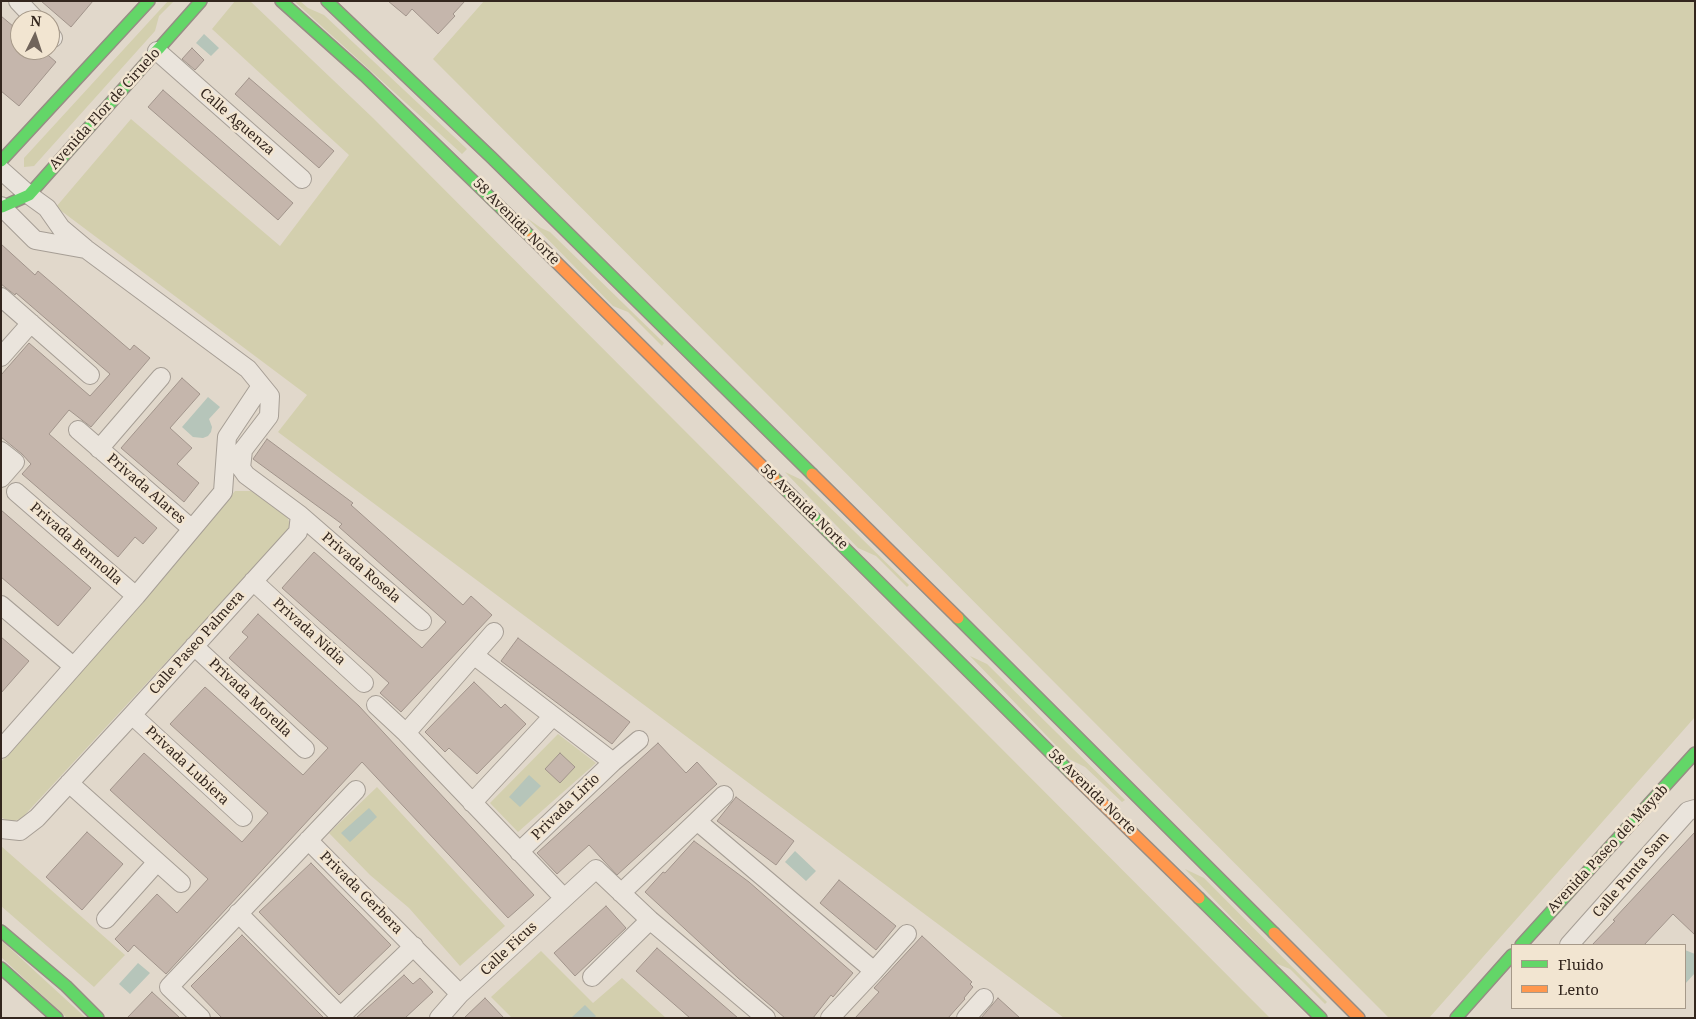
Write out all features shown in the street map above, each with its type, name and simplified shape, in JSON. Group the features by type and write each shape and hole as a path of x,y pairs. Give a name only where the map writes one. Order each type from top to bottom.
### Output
{"main road":[{"path":"1,160 149,1"},
{"name":"Avenida Flor de Ciruelo","path":"2,207 29,195 201,1"},
{"name":"58 Avenida Norte","path":"282,1 372,82 482,168 923,604 1030,732 1137,816 1321,1018"},
{"name":"58 Avenida Norte","path":"327,1 384,54 482,168 1137,816 1359,1018"},
{"name":"Avenida Paseo del Mayab","path":"1521,944 1695,753"},
{"path":"1,931 66,986 98,1018"},
{"path":"1456,1018 1511,956"},
{"path":"1,968 57,1018"}],"street":[{"name":"Calle Aguenza","path":"157,52 302,180"},
{"path":"1,170 47,208 61,228 86,249 248,369 270,396 269,416 243,450 241,468 246,475 300,515"},
{"path":"2,207 35,240 86,249"},
{"path":"1,297 90,375"},
{"path":"1,357 31,323"},
{"name":"Privada Alares","path":"99,449 161,377"},
{"path":"5,738 136,596 223,492 227,437 261,386"},
{"name":"Privada Alares","path":"78,430 192,529"},
{"path":"1,451 14,462 1,478"},
{"name":"Privada Bermolla","path":"16,492 136,596"},
{"name":"Calle Paseo Palmera","path":"1,829 20,831 37,818 298,532 300,515"},
{"name":"Privada Rosela","path":"300,515 422,621"},
{"name":"Privada Nidia","path":"253,581 364,683"},
{"path":"1,605 73,666"},
{"path":"406,733 494,632"},
{"name":"Privada Morella","path":"194,646 305,749"},
{"name":"Privada Lirio","path":"475,656 613,762"},
{"path":"376,705 406,733 564,898"},
{"name":"Privada Lubiera","path":"132,715 242,817"},
{"path":"472,803 552,716"},
{"name":"Privada Lirio","path":"519,852 613,762 639,740"},
{"path":"69,783 181,883"},
{"name":"Privada Gerbera","path":"201,1018 169,987 356,790"},
{"path":"724,795 621,893 650,920 766,1018"},
{"name":"Calle Punta Sam","path":"1570,944 1688,811 1695,809"},
{"path":"697,820 874,971"},
{"name":"Privada Gerbera","path":"308,840 460,994"},
{"path":"106,919 157,862"},
{"name":"Calle Ficus","path":"440,1018 460,994 596,868 621,893"},
{"name":"Privada Gerbera","path":"238,913 340,1017 414,946"},
{"path":"592,977 650,920"},
{"path":"830,1018 907,934"},
{"path":"966,1018 984,998"}],"shaded area":[{"path":"168,1 174,1 159,16 155,31 34,166 24,167 24,158"},
{"path":"235,1 250,1 373,118 1270,1018 1064,1018 278,432 307,395 56,207 131,119 280,246 349,155 212,29"},
{"path":"294,1 300,1 308,8 324,15 467,149 462,154"},
{"path":"484,1 1695,1 1695,717 1429,1018 1389,1018 433,59"},
{"path":"204,34 219,48 211,56 196,43"},
{"path":"527,218 550,232 664,343 662,346 628,312 613,306"},
{"path":"208,397 220,407 209,419 212,427 211,432 203,438 193,437 182,427"},
{"path":"785,472 802,480 909,585 907,587 876,556 858,548"},
{"path":"235,491 251,491 287,516 291,527 21,819 9,822 1,817 1,762"},
{"path":"970,656 987,664 1125,800 1122,802 1085,767 1069,759"},
{"path":"558,734 596,763 518,832 490,803"},
{"path":"529,775 541,786 520,807 509,797"},
{"path":"377,787 505,926 460,966 409,908 370,875 329,833"},
{"path":"369,808 377,817 350,842 341,833"},
{"path":"1,846 125,955 94,987 1,906"},
{"path":"795,851 816,871 806,881 785,862"},
{"path":"1185,869 1204,878 1327,1002 1325,1004 1290,969 1275,963"},
{"path":"1,940 86,1018 67,1018 1,957"},
{"path":"1686,950 1695,954 1695,973 1686,983"},
{"path":"541,951 593,1003 622,978 666,1018 512,1018 491,997"},
{"path":"138,963 150,973 130,994 119,984"},
{"path":"585,1005 596,1016 594,1018 571,1018"}],"building":[{"path":"41,1 93,1 71,27 60,17 60,10 51,10"},
{"path":"388,1 465,1 453,14 455,16 438,34 412,9 406,16"},
{"path":"1,16 10,24 10,60 54,60 56,62 19,106 1,91"},
{"path":"192,48 204,60 195,70 182,59"},
{"path":"249,78 334,151 319,168 235,94"},
{"path":"163,90 293,203 278,220 148,107"},
{"path":"1,244 35,275 38,271 130,350 134,345 150,358 91,427 69,410 49,434 157,528 143,544 135,537 118,557 22,474 31,464 1,437 1,375 29,343 90,396 110,374 16,293 15,295 1,284"},
{"path":"182,378 200,394 170,428 192,448 177,464 199,483 184,502 121,448"},
{"path":"267,439 353,503 351,505 463,605 471,596 492,615 401,712 380,693 389,683 282,588 314,552 422,648 446,622 339,527 342,524 253,459"},
{"path":"1,510 91,588 58,626 1,577"},
{"path":"258,614 359,706 534,895 508,918 362,762 166,974 134,945 128,952 115,939 157,894 177,913 208,879 110,790 144,753 242,842 268,813 170,724 205,687 303,775 328,748 229,658 248,637 242,632"},
{"path":"1,637 29,661 1,693"},
{"path":"518,638 630,722 612,744 501,661"},
{"path":"474,682 501,708 505,704 526,724 477,774 449,748 445,752 425,732"},
{"path":"658,743 686,773 697,762 717,784 617,875 589,845 557,874 537,853"},
{"path":"560,753 575,767 560,783 545,769"},
{"path":"736,797 794,841 776,865 717,821"},
{"path":"87,832 123,864 82,910 46,877"},
{"path":"1695,832 1695,935 1673,914 1645,944 1593,944 1615,921 1613,920"},
{"path":"694,841 749,882 853,973 833,997 831,995 813,1018 785,1018 738,978 645,892"},
{"path":"311,863 391,945 339,995 259,912"},
{"path":"839,880 896,926 876,950 820,903"},
{"path":"606,906 626,928 575,976 554,953"},
{"path":"242,935 324,1018 222,1018 191,986"},
{"path":"922,936 972,982 970,984 973,987 965,999 948,1018 855,1018 879,992 874,988"},
{"path":"657,948 738,1018 690,1018 636,971"},
{"path":"404,975 413,984 420,978 433,992 405,1018 356,1018"},
{"path":"152,992 180,1018 127,1018"},
{"path":"485,998 504,1018 464,1018"},
{"path":"998,998 1020,1018 981,1018"}],"traffic: fast":[{"path":"1,161 149,1"},
{"path":"2,207 29,195 201,1"},
{"path":"281,1 365,76 532,238"},
{"path":"327,1 492,158 812,474"},
{"path":"774,478 1071,773"},
{"path":"958,618 1274,933"},
{"path":"1522,944 1695,753"},
{"path":"1199,898 1321,1018"},
{"path":"1,931 66,986 98,1018"},
{"path":"1456,1018 1511,956"},
{"path":"1,968 57,1018"}],"traffic: slow":[{"path":"532,238 774,478"},
{"path":"812,474 958,618"},
{"path":"1071,773 1199,898"},
{"path":"1274,933 1359,1018"}]}
